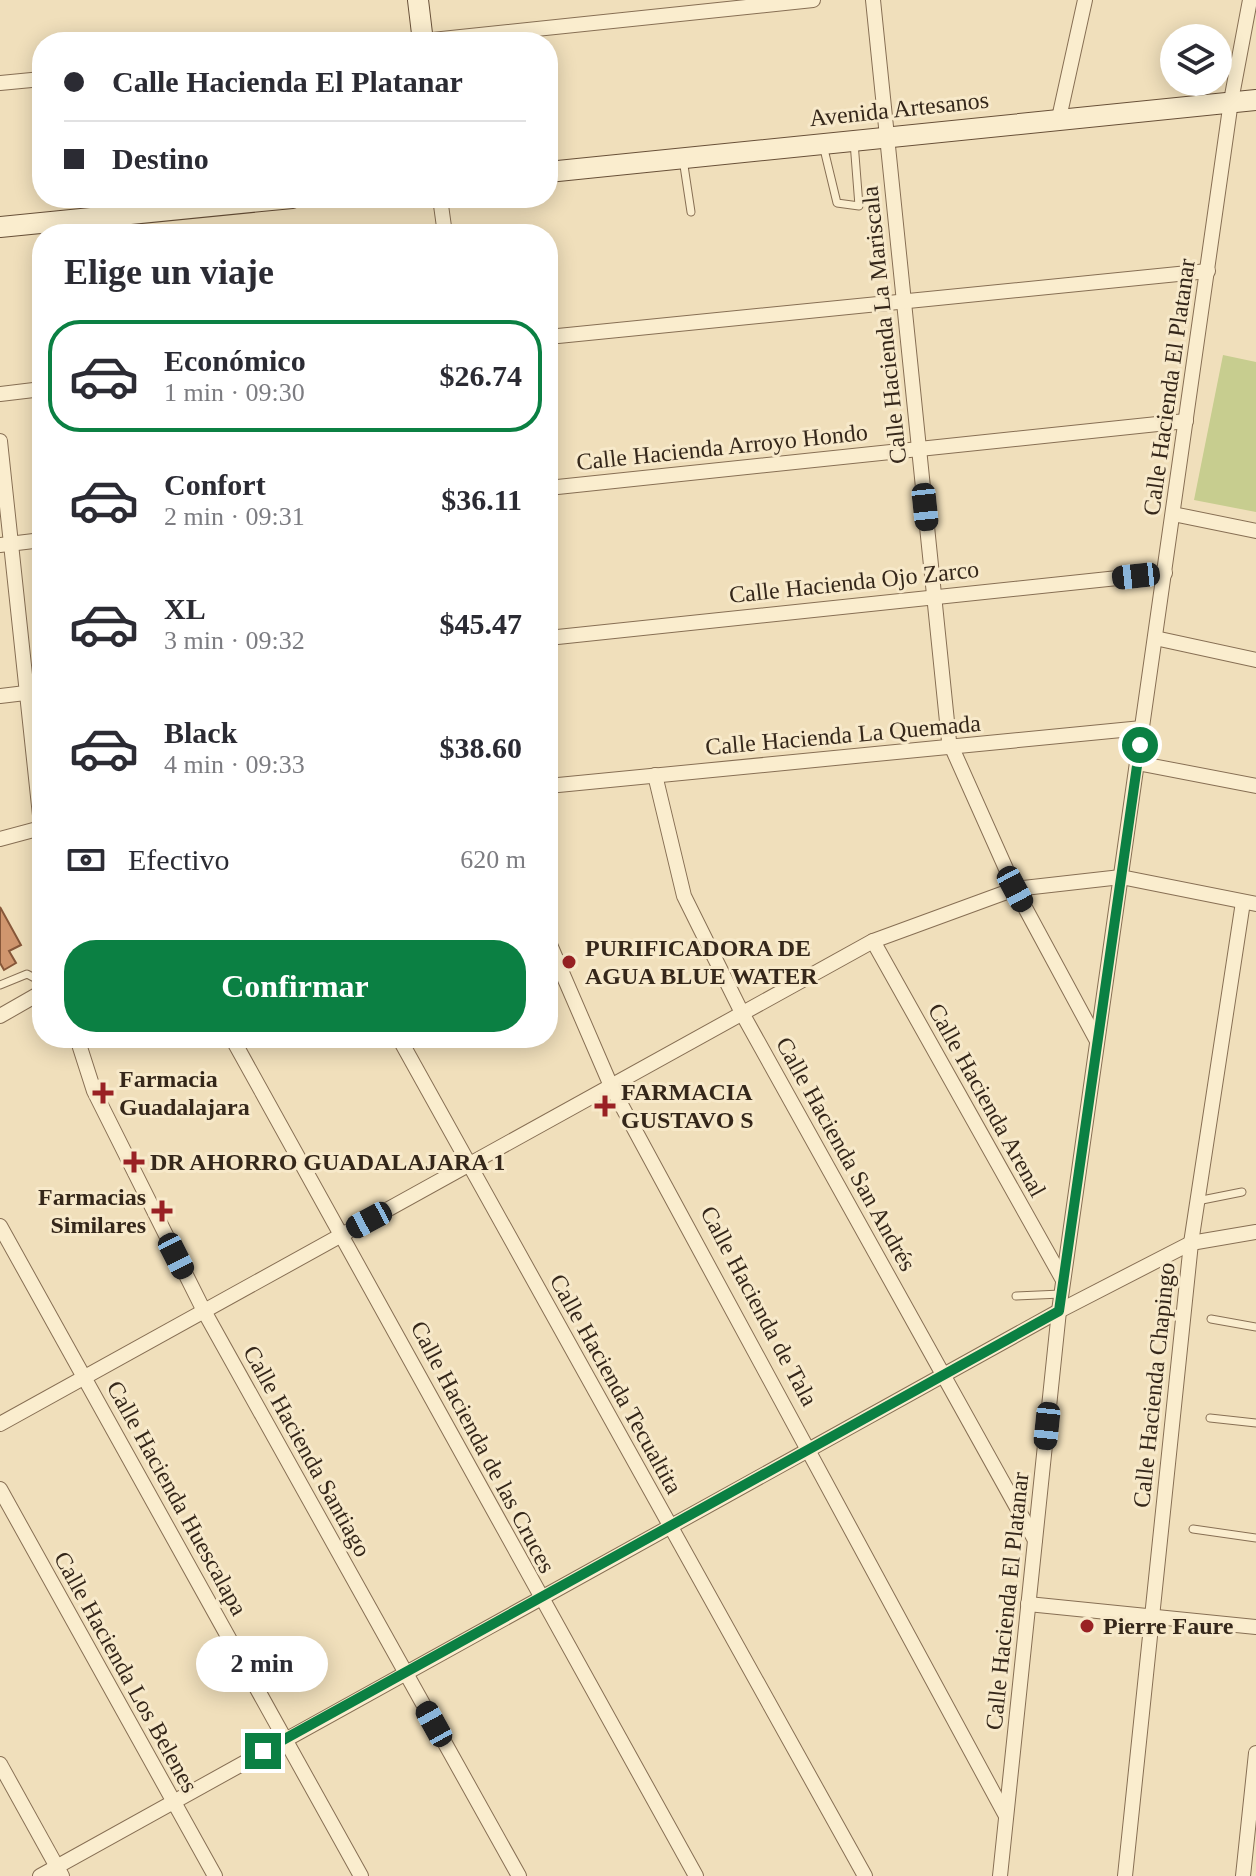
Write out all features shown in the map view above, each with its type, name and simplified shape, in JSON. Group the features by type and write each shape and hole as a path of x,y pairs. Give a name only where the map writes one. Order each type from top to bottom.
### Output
{"main road":[{"path":"418,0 421,32"},
{"name":"Avenida Artesanos","path":"558,171 1256,100"},
{"path":"0,227 191,208"}],"street":[{"path":"515,32 813,0"},
{"name":"Calle Hacienda La Mariscala","path":"873,0 952,747 1015,889 1097,1042"},
{"path":"1059,118 1085,0"},
{"name":"Calle Hacienda El Platanar","path":"1001,1871 1062,1287 1231,101 1250,0"},
{"path":"0,83 32,80"},
{"path":"558,336 1208,271"},
{"path":"0,394 32,390"},
{"name":"Calle Hacienda Arroyo Hondo","path":"558,487 1186,421"},
{"path":"0,441 5,544 32,747"},
{"path":"1173,514 1256,531"},
{"path":"5,544 32,541"},
{"name":"Calle Hacienda Ojo Zarco","path":"558,637 1165,573"},
{"path":"1155,638 1256,660"},
{"path":"0,696 32,692"},
{"name":"Calle Hacienda La Quemada","path":"558,785 1142,728"},
{"path":"1137,763 1256,786"},
{"name":"Calle Hacienda San Andrés","path":"655,775 684,896 742,1013 1035,1541"},
{"path":"0,839 32,830"},
{"path":"0,1424 873,941 1015,889 1121,877 1250,903"},
{"name":"Calle Hacienda Chapingo","path":"1125,1876 1191,1243 1250,903"},
{"name":"Calle Hacienda Arenal","path":"873,941 1062,1287"},
{"name":"Calle Hacienda de Tala","path":"558,963 611,1086 1006,1816"},
{"path":"0,1016 32,998"},
{"name":"Calle Hacienda Santiago","path":"80,1048 94,1091 204,1311 519,1876"},
{"name":"Calle Hacienda de las Cruces","path":"238,1048 696,1876"},
{"name":"Calle Hacienda Tecualtita","path":"405,1048 865,1876"},
{"name":"Calle Hacienda Huescalapa","path":"0,1226 361,1876"},
{"path":"40,1876 59,1871 172,1800 671,1529 1059,1311 1191,1243 1256,1232"},
{"name":"Calle Hacienda Los Belenes","path":"0,1489 215,1876"},
{"path":"1028,1604 1256,1627"},
{"path":"1243,1876 1256,1762"},
{"path":"0,1764 59,1871"},
{"path":"984,1876 1001,1871"}],"lane":[{"path":"822,143 837,203 859,206 853,140"},
{"path":"683,158 691,212"},
{"path":"0,985 27,974 32,977"},
{"path":"1197,1201 1242,1192"},
{"path":"1016,1296 1062,1287"},
{"path":"1211,1319 1256,1327"},
{"path":"1210,1418 1256,1423"},
{"path":"1193,1529 1256,1538"}],"green space":[{"path":"1223,355 1256,362 1256,512 1194,500"}],"building":[{"path":"0,907 21,945 9,951 16,963 4,970 0,963"}],"place":[{"name":"PURIFICADORA DE AGUA BLUE WATER","path":"569,962"},
{"name":"Farmacia Guadalajara","path":"103,1093"},
{"name":"FARMACIA GUSTAVO S","path":"605,1106"},
{"name":"DR AHORRO GUADALAJARA 1","path":"134,1162"},
{"name":"Farmacias Similares","path":"162,1211"},
{"name":"Pierre Faure","path":"1087,1626"}],"route":[{"path":"263,1751 671,1529 1059,1311 1140,745"}]}
